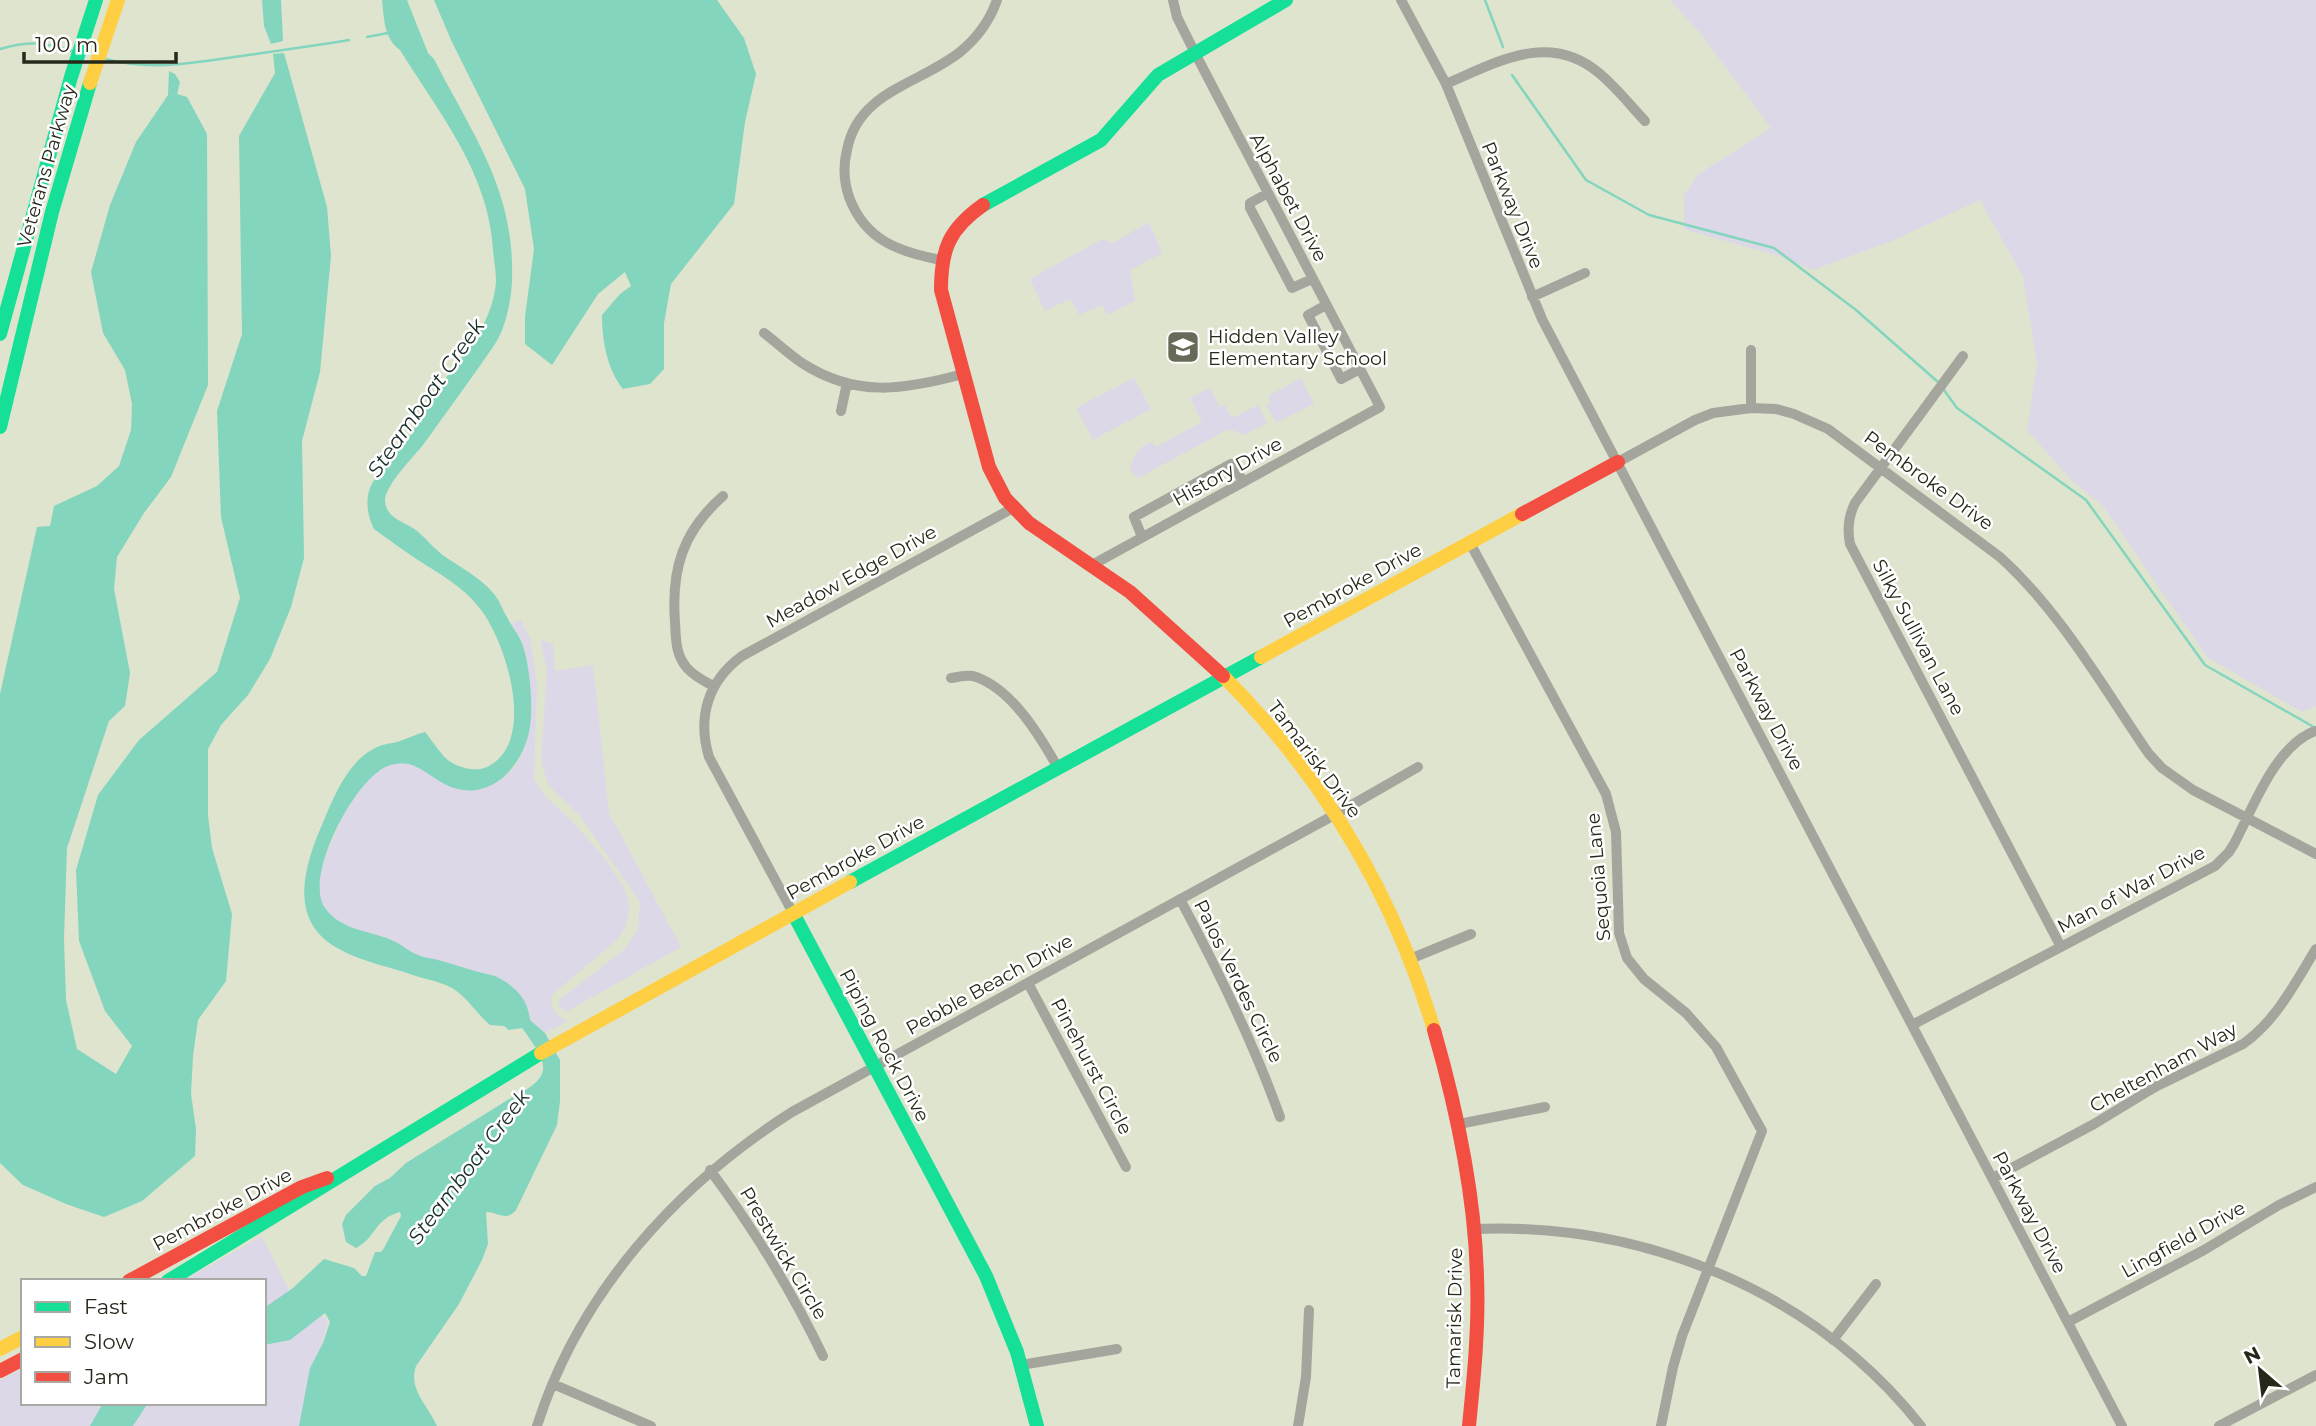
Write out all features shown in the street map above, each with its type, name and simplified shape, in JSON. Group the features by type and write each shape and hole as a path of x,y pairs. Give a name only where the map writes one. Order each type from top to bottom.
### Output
{"street":[{"name":"Veterans Parkway","path":"0,334 71,77 96,0"},
{"name":"Veterans Parkway","path":"0,427 27,303 90,82 118,0"},
{"path":"997,0 979,33 961,51 885,94 871,106 860,119 847,146 845,177 850,198 860,219 880,240 894,248 941,260 951,233 972,211 1101,140 1158,75 1286,0"},
{"name":"Alphabet Drive","path":"1173,0 1177,16 1195,53 1380,407"},
{"name":"Parkway Drive","path":"1401,0 1446,84 1532,297 2122,1426"},
{"path":"1446,84 1511,56 1527,52 1556,53 1585,63 1598,72 1645,121"},
{"path":"1268,194 1250,203 1250,208 1292,288 1312,279"},
{"name":"Tamarisk Drive","path":"941,260 941,290 987,464 995,482 1013,508 1037,528 1144,603 1224,677 1277,736 1336,814 1370,873 1410,959 1437,1034 1459,1125 1474,1229 1477,1331 1469,1426"},
{"path":"1532,297 1585,273"},
{"path":"1326,305 1308,315 1325,349 1341,379 1360,369"},
{"path":"764,333 800,362 847,383 891,389 912,387 963,374"},
{"path":"1751,350 1751,408"},
{"name":"Silky Sullivan Lane","path":"1963,356 1850,512 1847,533 1850,544 2061,947"},
{"path":"841,411 847,383"},
{"name":"History Drive","path":"1091,565 1380,407"},
{"name":"Pembroke Drive","path":"171,1279 570,1035 1695,420 1723,411 1751,408 1785,411 1828,429 1881,468 2000,557 2028,583 2053,613 2149,754 2162,768 2193,790 2316,854"},
{"path":"1142,537 1134,517 1231,464 1244,482"},
{"path":"713,686 694,675 680,658 676,646 674,586 676,569 688,537 723,496"},
{"name":"Meadow Edge Drive","path":"713,686 730,665 742,656 1013,508"},
{"name":"Sequoia Lane","path":"1470,543 1606,794 1616,832 1619,933 1627,958 1644,979 1686,1013 1716,1047 1762,1131 1673,1367 1661,1426"},
{"path":"951,678 969,675 999,691 1030,722 1058,768"},
{"name":"Piping Rock Drive","path":"713,686 704,714 705,744 709,757 986,1276 1004,1315 1037,1426"},
{"name":"Man of War Drive","path":"1912,1025 2215,866 2229,852 2281,758 2295,743 2315,731"},
{"name":"Pebble Beach Drive","path":"537,1426 553,1384 587,1316 630,1254 655,1224 710,1170 760,1132 1418,767"},
{"name":"Palos Verdes Circle","path":"1180,899 1227,987 1280,1117"},
{"path":"1410,959 1471,934"},
{"name":"Cheltenham Way","path":"1993,1178 2094,1124 2155,1087 2249,1040 2266,1026 2275,1014 2316,949"},
{"name":"Pinehurst Circle","path":"1028,982 1126,1167"},
{"path":"1459,1125 1545,1107"},
{"name":"Prestwick Circle","path":"710,1170 780,1273 823,1356"},
{"name":"Pembroke Drive","path":"133,1279 302,1187 335,1177"},
{"name":"Lingfield Drive","path":"2068,1322 2316,1187"},
{"path":"1474,1229 1523,1229 1598,1236 1660,1251 1709,1268 1779,1303 1833,1340 1890,1391 1921,1426"},
{"path":"1833,1340 1876,1283"},
{"path":"1298,1426 1306,1377 1309,1310"},
{"path":"0,1349 21,1338"},
{"path":"1021,1365 1118,1349"},
{"path":"0,1371 21,1360"},
{"path":"2219,1426 2316,1375"},
{"path":"553,1384 652,1426"}],"shaded area":[{"path":"1670,0 2316,0 2316,706 2302,712 2207,657 2103,506 2073,482 2027,430 2037,364 2023,277 1980,200 1894,240 1813,270 1782,257 1684,229 1684,196 1697,175 1771,128 1700,33"},
{"path":"1149,222 1162,253 1130,270 1135,301 1108,315 1102,305 1079,315 1070,299 1045,311 1030,279 1102,239 1113,243"},
{"path":"1134,378 1151,409 1093,440 1076,408"},
{"path":"1301,378 1314,404 1276,423 1266,405 1271,402 1268,396"},
{"path":"1210,388 1220,407 1225,405 1232,418 1258,405 1267,423 1245,435 1229,429 1138,478 1130,470 1137,452 1152,442 1156,447 1202,422 1190,398"},
{"path":"520,619 530,638 537,685 534,780 547,798 603,856 624,888 629,911 626,925 618,939 553,994 551,1003 554,1010 567,1021 545,1033 530,1020 529,1010 498,985 471,970 417,955 394,941 343,923 327,911 319,892 324,862 336,831 360,789 380,769 392,764 413,765 460,788 470,790 495,782 508,774 517,763 527,737 530,708 525,651 511,624"},
{"path":"540,640 553,644 555,671 593,665 609,813 681,947 566,1012 559,1006 559,1000 625,949 638,929 640,902 580,816 549,786 541,762 547,669"},
{"path":"262,1236 293,1298 328,1320 302,1426 0,1426 0,1380 21,1369 21,1405 266,1405 266,1279 186,1279"}],"water":[{"path":"262,0 281,0 283,41 271,44 264,26"},
{"name":"Steamboat Creek","path":"382,0 407,0 428,53 434,59 489,164 507,218 512,281 507,314 499,337 426,441 395,478 386,494 386,507 393,516 417,531 443,555 483,583 496,597 520,639 525,655 531,712 529,732 520,757 493,785 468,790 454,788 415,766 398,763 375,774 361,789 336,830 321,874 320,893 325,908 340,922 387,938 420,956 495,976 514,988 526,1005 530,1020 545,1033 560,1060 560,1101 557,1125 516,1210 505,1216 486,1212 488,1244 482,1260 459,1304 416,1366 414,1375 417,1390 437,1426 299,1426 310,1368 330,1322 325,1313 290,1340 266,1345 266,1307 293,1288 324,1259 354,1268 362,1276 366,1276 375,1252 381,1252 384,1248 401,1216 400,1212 385,1219 363,1244 356,1248 346,1242 342,1224 346,1215 375,1186 390,1178 406,1163 528,1089 537,1082 543,1067 537,1050 522,1028 509,1030 504,1026 490,1025 452,988 336,948 316,929 308,915 305,900 307,868 318,835 344,780 366,754 378,746 425,732 449,761 469,769 484,768 503,753 511,736 514,715 508,670 493,629 484,614 470,597 454,584 374,529 369,515 367,504 373,482 409,437 436,392 482,327 494,298 496,281 489,222 472,169 446,121 391,40 386,28"},
{"path":"434,0 717,0 744,38 756,74 745,122 734,204 671,284 664,323 664,369 650,384 623,389 606,354 602,315 620,294 631,286 625,272 598,294 552,365 525,344 525,317 534,249 525,189"},
{"path":"284,53 327,207 331,256 320,372 302,441 304,558 291,607 270,659 248,695 221,725 208,749 208,815 212,848 232,914 226,981 198,1020 191,1094 196,1129 195,1156 142,1201 104,1217 23,1185 0,1163 0,694 37,527 50,526 54,506 97,486 119,466 131,430 132,404 125,370 103,333 91,272 110,205 136,142 168,95 169,71 175,74 180,82 177,94 187,97 207,134 208,385 171,477 144,513 117,557 114,589 130,673 125,706 109,721 67,848 64,938 66,1000 77,1049 116,1074 132,1046 105,1011 79,941 76,870 98,795 139,740 217,672 240,598 221,517 217,411 242,334 239,136 275,73 273,54"},
{"path":"102,1405 147,1405 133,1426 90,1426"}],"waterway":[{"path":"1485,0 1503,47"},
{"path":"367,37 388,33"},
{"path":"105,59 140,65 173,65 349,40"},
{"path":"0,49 36,44 72,51"},
{"path":"1512,75 1586,180 1649,215 1774,248 1856,310 1938,382"},
{"path":"1944,390 1957,408 2086,500 2205,665 2312,726"}],"traffic: fast":[{"path":"0,334 71,77 96,0"},
{"path":"983,205 1101,140 1158,75 1286,0"},
{"path":"0,427 52,212 90,83"},
{"path":"850,882 1261,657"},
{"path":"793,913 986,1276 1017,1352 1037,1426"},
{"path":"171,1279 541,1053"}],"traffic: slow":[{"path":"90,83 118,0"},
{"path":"1261,657 1522,514"},
{"path":"1223,676 1292,754 1351,839 1398,932 1418,980 1434,1030"},
{"path":"541,1053 850,882"},
{"path":"0,1349 21,1338"}],"traffic: jam":[{"path":"983,205 962,223 949,241 943,263 941,290 989,467 1005,498 1029,523 1130,592 1223,676"},
{"path":"1522,514 1618,462"},
{"path":"1434,1030 1463,1152 1476,1246 1477,1333 1469,1426"},
{"path":"133,1279 302,1187 327,1178"},
{"path":"0,1371 21,1360"}],"place":[{"name":"Hidden Valley Elementary School","path":"1183,347"}]}
